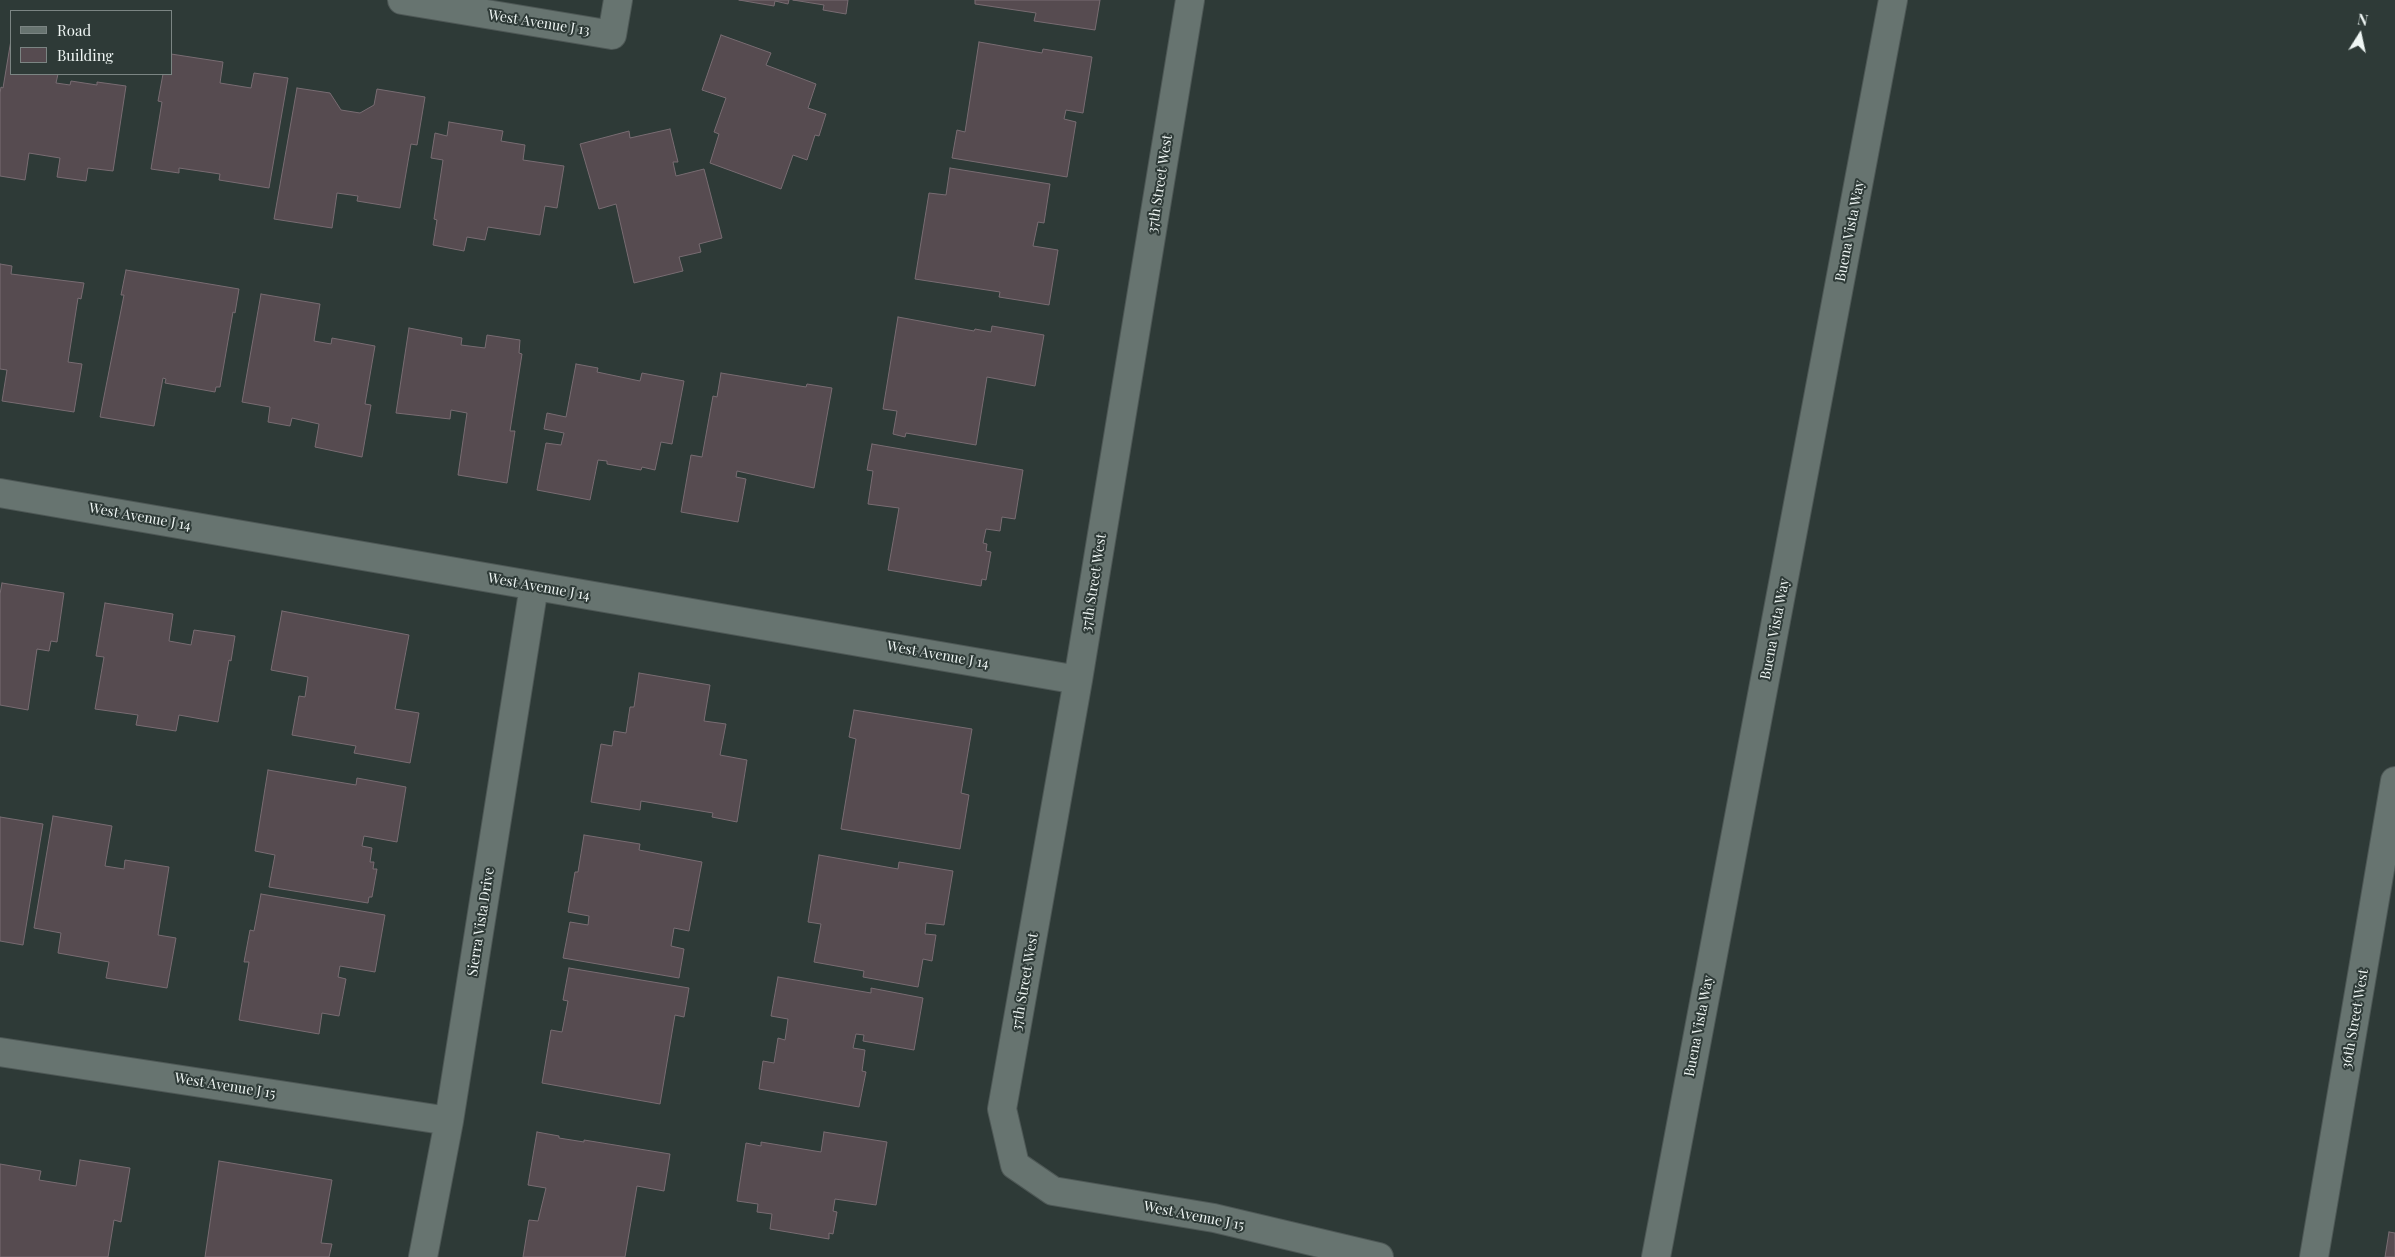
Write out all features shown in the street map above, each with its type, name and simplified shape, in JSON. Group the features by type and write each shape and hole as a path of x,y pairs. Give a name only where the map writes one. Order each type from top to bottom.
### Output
{"street":[{"name":"West Avenue J 13","path":"402,0 612,35 618,0"},
{"name":"37th Street West","path":"1015,1165 1002,1109 1078,680 1190,0"},
{"name":"Buena Vista Way","path":"1656,1257 1893,0"},
{"name":"West Avenue J 14","path":"0,493 1078,680"},
{"name":"Sierra Vista Drive","path":"423,1257 450,1120 534,586"},
{"name":"36th Street West","path":"2314,1257 2385,903 2395,780"},
{"name":"West Avenue J 15","path":"0,1052 450,1120"},
{"name":"West Avenue J 15","path":"1015,1165 1054,1191 1214,1218 1312,1249 1380,1257"}],"building":[{"path":"739,0 789,0 788,4 775,1 774,6"},
{"path":"793,0 848,0 846,14 823,10 824,5"},
{"path":"975,0 1100,0 1095,30 1034,21 1036,13 975,4"},
{"path":"721,35 771,53 766,65 816,84 808,108 826,114 819,136 815,135 807,160 793,155 781,189 710,163 719,134 714,132 726,98 702,90"},
{"path":"979,42 1042,53 1043,49 1092,57 1083,113 1066,110 1064,119 1076,122 1067,177 952,158 957,130 965,132"},
{"path":"10,46 10,75 58,75 56,83 70,85 71,81 97,85 97,82 126,86 113,171 88,168 86,181 57,177 60,158 29,153 25,180 0,176 0,93 1,87 3,88"},
{"path":"172,54 223,62 220,83 251,88 254,73 288,78 269,188 219,180 220,174 179,168 179,173 151,169 162,102 158,101 163,75 172,75"},
{"path":"297,88 330,93 341,110 360,113 374,105 377,89 425,97 417,145 411,144 400,208 357,201 358,196 337,193 332,228 274,219"},
{"path":"449,122 503,131 501,141 525,145 523,160 564,166 557,208 545,206 540,235 488,227 485,240 467,237 464,251 433,245 437,220 434,219 443,160 431,158 435,133 447,136"},
{"path":"670,129 678,162 673,162 676,176 704,169 722,238 699,244 701,252 679,257 683,271 634,283 616,204 599,209 580,144 629,131 630,138"},
{"path":"950,168 1050,184 1044,223 1038,222 1033,246 1058,250 1049,305 999,297 1000,292 915,279 929,193 946,195"},
{"path":"0,264 12,266 11,274 84,283 81,299 78,298 68,362 82,364 74,412 2,401 7,370 0,369"},
{"path":"126,270 239,289 235,313 233,312 220,387 216,387 215,392 165,383 166,379 163,378 154,426 100,417 124,295 121,295"},
{"path":"261,294 320,304 314,341 331,344 332,338 375,346 365,404 371,405 362,457 315,447 319,424 292,418 290,426 268,422 270,407 242,402"},
{"path":"898,317 974,331 975,329 991,332 992,326 1044,335 1035,386 987,377 976,445 906,433 905,437 893,434 897,411 883,409"},
{"path":"409,328 462,338 461,345 485,348 487,335 520,340 519,353 522,354 510,431 515,431 507,483 458,475 467,413 451,410 450,419 396,413"},
{"path":"576,364 598,368 597,372 640,381 642,373 684,381 672,444 661,442 655,470 642,467 641,470 607,464 607,461 598,460 590,500 537,490 546,443 561,445 564,433 544,429 547,413 566,417"},
{"path":"721,373 806,387 807,384 832,388 814,488 737,471 736,477 746,479 738,522 681,512 691,455 702,457 713,396 717,397"},
{"path":"872,444 1023,470 1015,519 1002,517 1000,531 986,529 983,543 987,544 986,551 991,552 986,580 982,579 981,586 888,570 899,508 868,504 873,471 867,470"},
{"path":"2,583 64,593 57,642 51,641 49,651 37,649 28,710 0,705 0,594"},
{"path":"105,603 173,614 169,641 191,645 194,630 235,636 218,722 179,715 176,731 136,725 138,715 95,709 104,657 96,656"},
{"path":"282,611 409,635 395,709 419,713 410,763 354,753 356,746 292,735 299,696 305,697 308,677 271,670"},
{"path":"639,673 710,685 704,721 726,724 720,755 747,760 737,822 712,817 713,813 641,801 640,810 591,802 601,744 612,746 614,731 626,733 630,707 634,707"},
{"path":"854,710 972,729 961,793 969,795 960,849 841,829 856,739 849,737"},
{"path":"268,770 356,785 357,778 406,787 397,842 364,836 362,846 372,848 370,862 374,862 373,869 377,869 372,897 369,897 368,903 269,887 275,855 255,851"},
{"path":"53,816 112,826 105,866 124,869 125,860 169,867 158,935 176,938 167,988 106,978 109,962 58,953 61,933 34,928"},
{"path":"0,817 43,824 23,945 0,941"},
{"path":"584,835 640,844 639,850 702,862 689,931 674,928 671,946 684,949 679,978 563,958 570,922 588,925 589,916 568,912 575,872 578,872"},
{"path":"819,855 898,869 899,862 953,871 944,925 926,923 925,934 936,935 932,961 923,959 918,987 863,977 864,971 814,962 821,924 808,922"},
{"path":"261,894 385,915 375,972 340,966 338,977 346,979 339,1016 322,1013 319,1034 239,1020 249,962 244,962 250,930 254,931"},
{"path":"569,968 689,988 684,1017 675,1015 660,1104 542,1083 551,1030 562,1032 568,1001 563,1000"},
{"path":"778,977 871,993 871,988 923,998 914,1050 863,1041 864,1035 856,1034 853,1048 865,1050 862,1071 866,1072 859,1107 759,1089 763,1061 774,1063 778,1038 785,1040 788,1019 771,1016"},
{"path":"537,1132 559,1136 559,1138 584,1142 584,1140 670,1154 664,1191 637,1186 625,1257 523,1257 529,1220 538,1221 546,1188 528,1185"},
{"path":"824,1132 887,1142 876,1205 835,1199 833,1211 837,1212 833,1234 829,1233 829,1239 770,1229 772,1214 757,1212 758,1204 737,1201 746,1143 761,1146 761,1142 821,1152"},
{"path":"80,1160 130,1168 121,1222 114,1220 108,1257 0,1257 0,1164 41,1171 39,1180 76,1186"},
{"path":"219,1161 332,1180 321,1243 332,1244 329,1257 205,1257"},
{"path":"2389,1232 2395,1233 2395,1257 2385,1257"}]}
